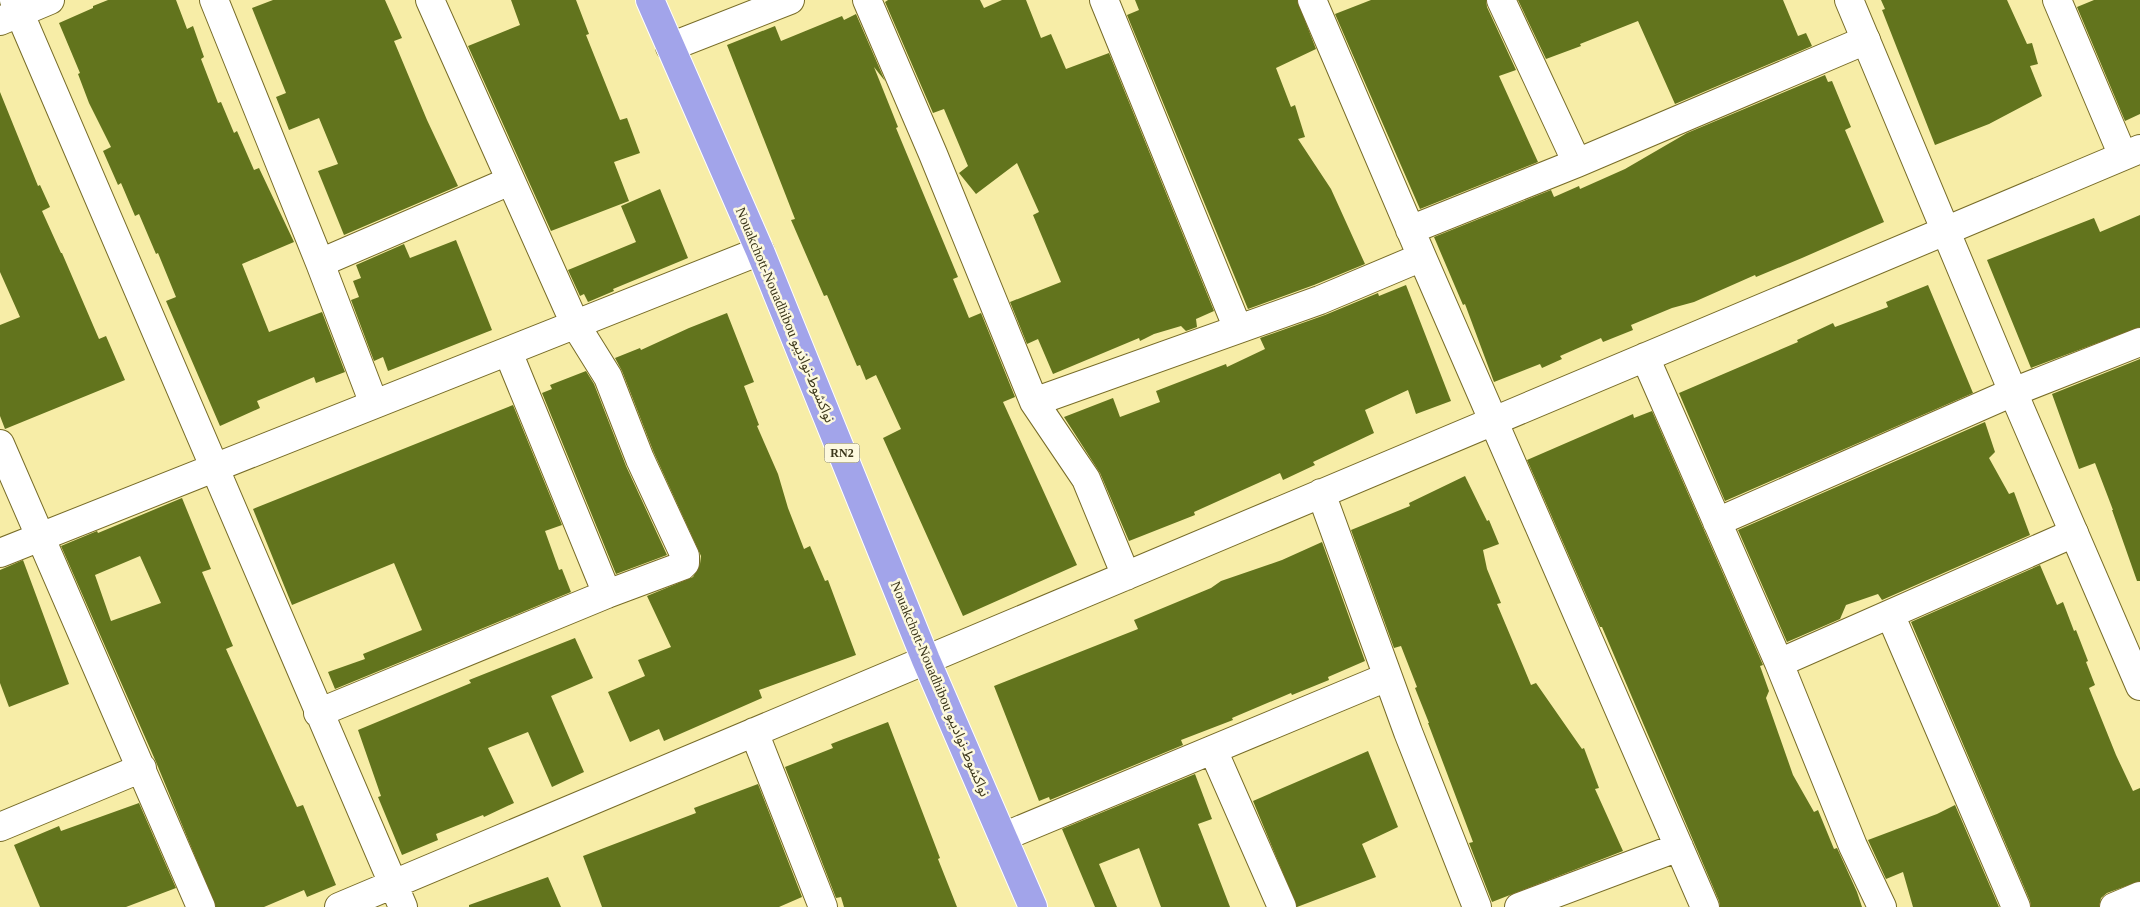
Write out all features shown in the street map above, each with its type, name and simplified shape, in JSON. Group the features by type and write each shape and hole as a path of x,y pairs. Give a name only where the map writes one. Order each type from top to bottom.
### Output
{"highway":[{"name":"Nouakchott-Nouadhibou نواكشوط-نواذيبو","path":"650,0 760,251 926,660 1033,907"}],"street":[{"path":"50,0 11,11 213,468 398,896"},
{"path":"214,0 320,263 374,404"},
{"path":"318,713 607,594 682,566 685,563 685,556 640,459 608,377 576,324 430,0"},
{"path":"670,47 790,0"},
{"path":"867,0 934,154 1034,402 1086,479 1126,576"},
{"path":"1104,0 1238,329"},
{"path":"1312,0 1410,230 1705,907"},
{"path":"1501,0 1577,163"},
{"path":"1849,0 2013,392 2140,686"},
{"path":"339,907 398,896 754,732 2131,153 2057,0"},
{"path":"1410,230 1577,163 1866,40"},
{"path":"320,263 510,181"},
{"path":"0,553 760,251"},
{"path":"1034,402 1320,300 1422,257"},
{"path":"1717,522 2013,392 2140,342"},
{"path":"508,352 607,594"},
{"path":"1645,358 1779,663 1853,846 1882,907"},
{"path":"0,444 42,536 201,907"},
{"path":"1322,493 1387,677 1477,907"},
{"path":"1779,663 2074,533"},
{"path":"1890,614 2016,907"},
{"path":"1003,837 1387,677"},
{"path":"754,732 819,906"},
{"path":"1213,750 1282,907"},
{"path":"0,827 142,768"},
{"path":"1519,907 1679,847"},
{"path":"2114,907 2140,896"}],"building":[{"path":"108,0 176,0 187,29 193,26 204,57 201,59 218,103 221,102 234,133 237,131 254,170 259,168 294,242 242,264 269,332 322,312 345,372 316,383 314,377 257,401 260,408 220,426 166,301 176,297 139,214 135,216 121,183 118,185 103,151 111,147 89,103 78,74 80,73 59,23"},
{"path":"273,0 385,0 402,38 394,41 427,120 458,186 344,235 318,171 338,164 319,118 289,130 276,97 286,93 252,8"},
{"path":"511,0 576,0 589,34 586,35 620,120 627,118 640,153 614,162 629,201 551,231 468,46 520,25"},
{"path":"888,0 980,0 984,8 1002,0 1026,0 1041,38 1051,34 1066,69 1109,53 1214,311 1196,319 1197,327 1186,331 1181,326 1154,334 1140,341 1139,338 1053,374 1038,339 1027,344 1010,302 1061,282 1033,215 1039,212 1017,163 976,194 959,173 968,166 944,109 933,113 885,2"},
{"path":"1135,0 1297,0 1316,49 1276,68 1291,107 1295,105 1305,137 1298,139 1331,189 1365,264 1248,309 1127,15 1139,10"},
{"path":"1371,0 1486,0 1487,7 1516,70 1499,76 1538,162 1420,209 1335,14"},
{"path":"1518,0 1783,0 1798,36 1806,33 1812,46 1675,104 1638,21 1546,59"},
{"path":"1881,0 2007,0 2027,44 2032,43 2038,64 2030,66 2042,96 1989,124 1935,145 1882,10 1885,9"},
{"path":"2094,0 2140,0 2140,114 2125,121 2077,7"},
{"path":"856,14 885,81 874,67 898,127 896,128 958,277 953,279 969,318 981,313 1015,397 1003,402 1077,565 963,616 883,438 901,429 876,375 866,380 860,365 857,366 827,295 824,296 791,220 795,219 727,45 775,26 781,41 842,16 844,20"},
{"path":"1825,75 1828,82 1832,81 1851,127 1845,130 1884,222 1756,277 1755,275 1694,302 1672,308 1631,325 1633,330 1603,342 1601,338 1560,356 1562,359 1542,368 1540,364 1494,382 1465,304 1463,305 1434,237 1551,190 1554,197 1579,186 1580,189 1625,169 1687,133"},
{"path":"0,92 38,186 40,185 50,207 42,211 99,339 106,336 125,380 5,429 0,416 0,325 20,317 0,272"},
{"path":"660,189 688,258 613,289 614,291 588,302 584,294 580,296 568,270 636,242 621,206"},
{"path":"2140,215 2140,327 2031,368 1987,260 2094,218 2100,232"},
{"path":"456,240 492,330 388,371 383,357 374,361 351,300 359,297 353,281 361,278 356,265 404,244 410,258"},
{"path":"1406,285 1451,401 1416,414 1408,390 1365,410 1374,433 1313,462 1315,465 1283,480 1280,473 1194,512 1195,515 1129,541 1100,473 1064,417 1113,398 1120,417 1160,402 1156,391 1226,364 1227,367 1265,349 1260,338 1325,315 1378,293 1379,296"},
{"path":"1928,285 1973,393 1725,501 1679,393 1798,342 1797,340 1833,323 1835,327 1888,307 1886,302"},
{"path":"727,313 754,382 744,386 759,425 757,426 778,474 788,508 804,549 810,546 825,581 828,580 856,655 759,690 762,698 664,741 659,729 630,742 608,692 645,676 638,660 671,647 647,596 693,577 700,564 701,556 654,453 622,371 615,358 640,348 641,350"},
{"path":"2140,359 2140,581 2137,581 2095,463 2079,469 2052,394"},
{"path":"586,371 594,384 626,466 667,555 616,574 542,393 552,389 550,385"},
{"path":"513,405 562,525 545,531 559,570 562,569 571,592 335,689 328,672 365,659 363,654 422,630 394,563 292,605 253,509"},
{"path":"1652,411 1763,665 1760,666 1769,691 1766,698 1793,775 1814,812 1818,810 1834,849 1837,848 1857,892 1862,907 1720,907 1602,627 1600,627 1527,460 1633,414 1634,418"},
{"path":"1985,422 1995,452 1989,458 2009,494 2014,492 2030,535 1882,600 1878,594 1846,605 1840,619 1787,642 1738,530"},
{"path":"1465,476 1487,521 1489,520 1499,544 1483,550 1487,569 1501,603 1497,604 1531,685 1536,683 1582,749 1584,748 1599,788 1595,789 1623,851 1492,902 1469,843 1473,842 1415,688 1417,687 1401,646 1394,648 1351,530 1410,506 1409,503"},
{"path":"182,498 211,569 202,572 233,646 226,649 297,807 303,805 336,885 307,897 304,890 264,907 216,907 156,762 61,546 97,531 98,533","holes":["140,556 161,603 111,621 95,575"]},
{"path":"1322,542 1365,661 1328,677 1329,680 1292,695 1291,693 1232,718 1233,720 1181,740 1183,745 1050,800 1049,797 1039,801 994,686 1138,629 1134,620 1211,588 1221,581 1282,560"},
{"path":"23,560 69,684 9,707 0,683 0,570"},
{"path":"2040,565 2057,605 2063,602 2074,631 2076,630 2095,685 2089,688 2116,755 2133,791 2140,788 2140,881 2107,893 2101,898 2099,907 2031,907 1911,622"},
{"path":"575,638 593,678 551,696 584,772 552,787 528,732 488,748 514,803 484,817 483,815 436,834 438,840 402,855 378,797 381,796 358,730 471,683 469,680"},
{"path":"888,722 957,907 844,907 841,897 836,898 785,767 833,748 831,744"},
{"path":"1368,751 1398,827 1362,844 1376,877 1297,907 1253,801"},
{"path":"1195,774 1212,819 1198,824 1230,907 1161,907 1139,848 1099,864 1117,907 1095,907 1062,829"},
{"path":"758,784 802,897 779,907 602,907 583,856 696,813 694,808"},
{"path":"139,803 176,888 126,907 40,907 14,845 59,826 61,831"},
{"path":"1955,805 1999,907 1913,907 1903,872 1886,879 1868,840 1937,814"},
{"path":"548,877 561,907 469,907 469,905"}]}
